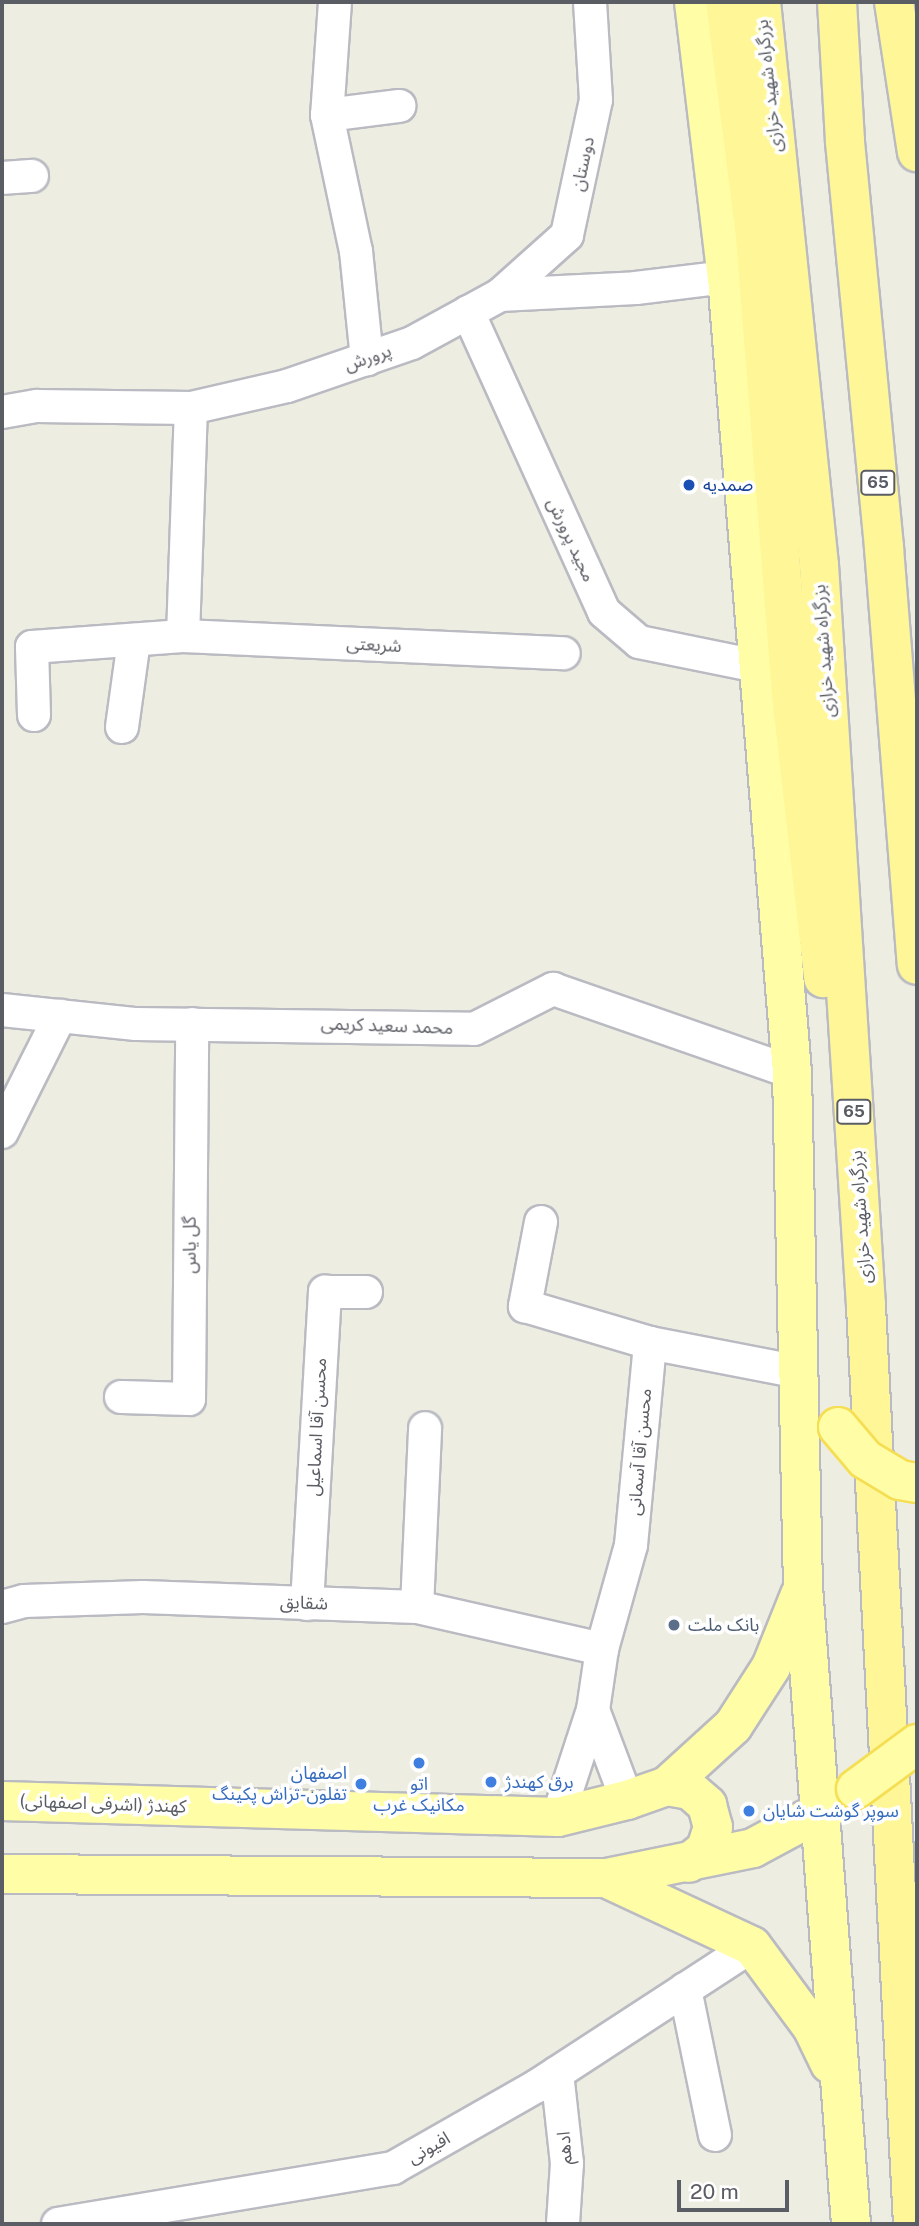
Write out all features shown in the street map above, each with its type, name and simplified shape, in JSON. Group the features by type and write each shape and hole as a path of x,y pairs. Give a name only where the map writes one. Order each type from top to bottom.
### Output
{"highway":[{"path":"725,2 755,237 814,919 860,1207"},
{"name":"بزرگراه شهید خرازی","path":"761,2 819,565 860,1207 913,2224"},
{"name":"65","path":"837,2 845,142 884,548 917,965"},
{"path":"894,2 917,152"}],"main road":[{"path":"694,2 727,277 762,667 792,1072 803,1587 836,2075 851,2224"},
{"path":"799,1372 864,1459 900,1480 917,1483"},
{"name":"کهندژ (اشرفی اصفهانی)","path":"2,1801 558,1817 627,1800 667,1786 733,1726 771,1667 803,1587"},
{"path":"2,1874 606,1878 689,1863 753,1847 819,1816 917,1744"},
{"path":"667,1786 690,1790 707,1805 713,1827 706,1849 689,1863"},
{"path":"606,1878 752,1946 812,2026 836,2075"}],"street":[{"path":"335,2 327,115 356,251 367,359"},
{"name":"دوستان","path":"500,295 567,235 596,100 590,2"},
{"path":"327,115 399,106"},
{"name":"پرورش","path":"2,412 37,406 191,408 287,386 412,343 500,295 636,288 727,277"},
{"name":"مجید پرورش","path":"468,312 604,612 639,642 762,667"},
{"path":"183,636 191,408"},
{"name":"شریعتی","path":"34,715 32,647 183,636 564,653"},
{"path":"122,727 134,640"},
{"name":"محمد سعید کریمی","path":"2,1010 192,1024 474,1029 553,989 792,1072"},
{"path":"2,1132 60,1016"},
{"name":"گل یاس","path":"121,1397 189,1399 192,1024"},
{"path":"541,1222 525,1306 650,1343 799,1372"},
{"name":"محسن آقا اسماعیل","path":"307,1604 325,1292 366,1292"},
{"name":"محسن آقا آسمانی","path":"558,1817 593,1710 602,1649 631,1545 650,1343"},
{"path":"417,1607 425,1428"},
{"name":"شقایق","path":"2,1607 24,1601 143,1597 417,1607 602,1649"},
{"path":"593,1710 627,1800"},
{"name":"افیونی","path":"58,2224 393,2168 557,2073 752,1946"},
{"path":"685,1989 715,2135"},
{"name":"ادهم","path":"557,2073 567,2163 563,2224"}],"place":[{"name":"صمدیه","path":"689,485"},
{"name":"بانک ملت","path":"674,1625"},
{"name":"اتو مکانیک غرب","path":"419,1763"},
{"name":"برق کهندژ","path":"491,1782"},
{"name":"اصفهان تفلون-تراش پکینگ","path":"361,1784"},
{"name":"سوپر گوشت شایان","path":"749,1811"}]}
